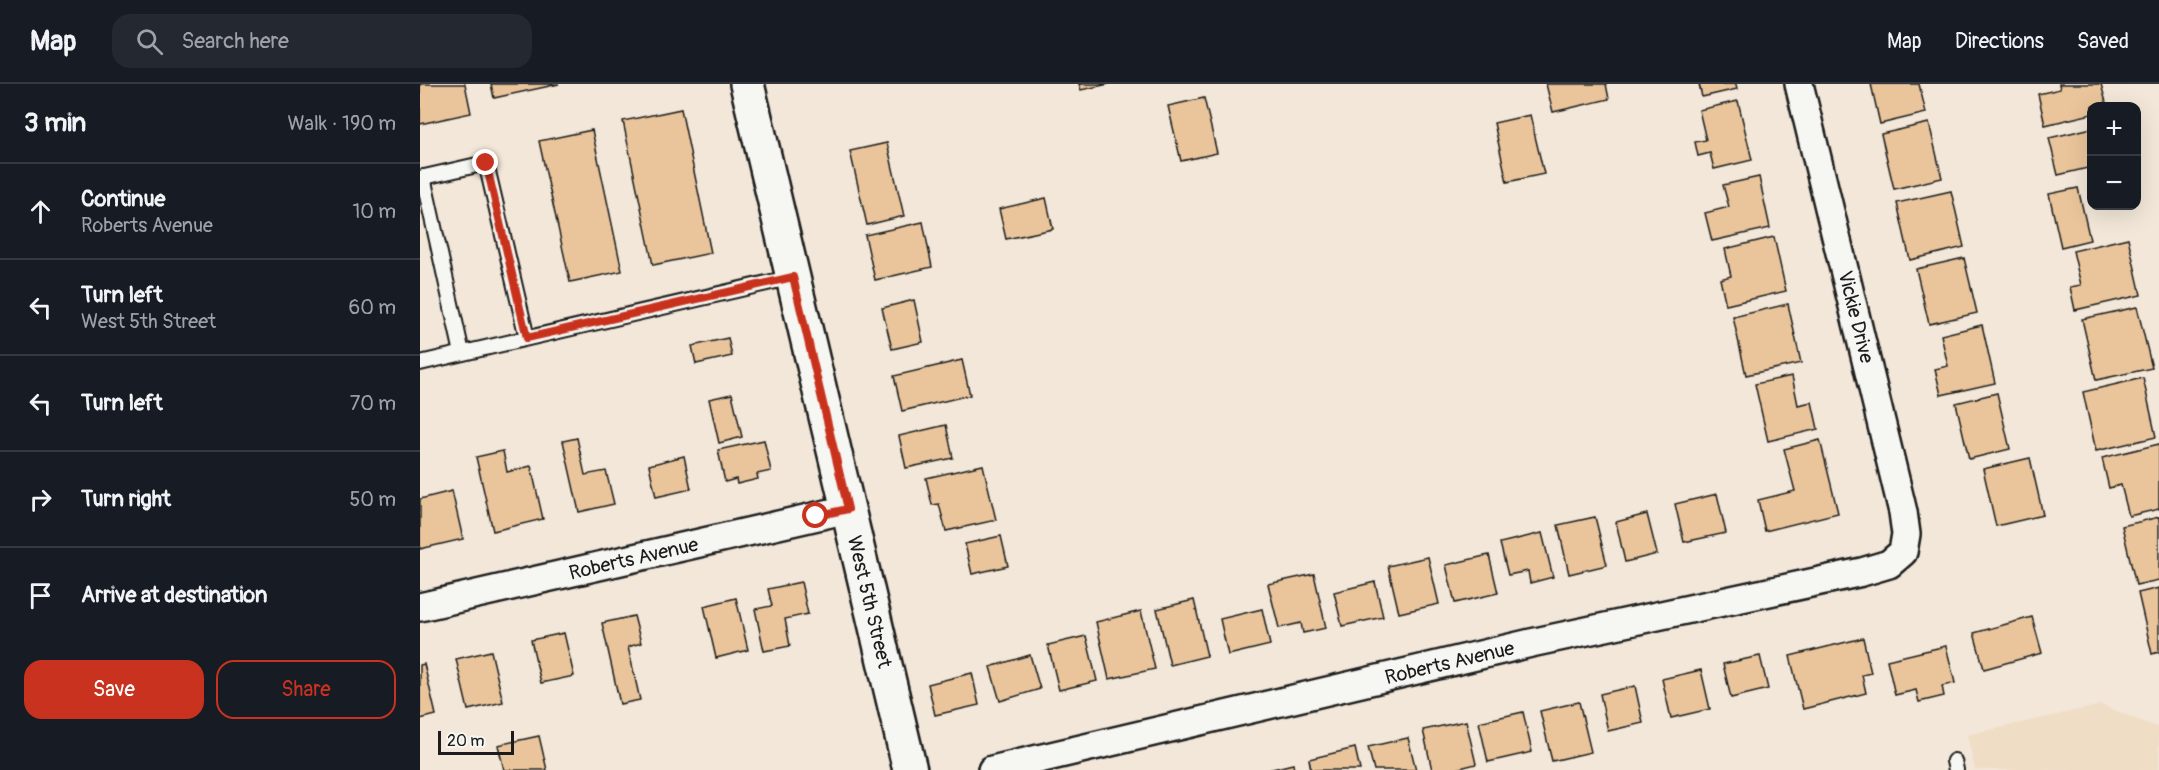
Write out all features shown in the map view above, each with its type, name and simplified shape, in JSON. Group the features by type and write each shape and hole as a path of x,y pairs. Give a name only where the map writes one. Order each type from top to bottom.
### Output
{"street":[{"name":"West 5th Street","path":"747,84 910,770"},
{"name":"Vickie Drive","path":"1799,84 1903,512 1906,534 1903,552"},
{"name":"Roberts Avenue","path":"420,607 848,509"},
{"name":"Roberts Avenue","path":"992,770 1531,643 1862,572 1889,564 1903,552"}],"lane":[{"path":"462,353 421,178 486,163 527,338"},
{"path":"420,363 793,277"}],"shaded area":[{"path":"2101,705 2159,728 2159,770 1975,770 1967,735"}],"building":[{"path":"420,84 465,84 471,113 420,124"},
{"path":"491,84 559,84 494,98"},
{"path":"1079,84 1109,84 1081,90"},
{"path":"1546,84 1606,84 1609,99 1553,112"},
{"path":"1699,84 1736,84 1737,89 1702,97"},
{"path":"1871,84 1919,84 1926,113 1880,124"},
{"path":"2059,84 2101,84 2106,102 2087,102 2087,115 2045,125 2038,94 2060,89"},
{"path":"1204,98 1217,153 1181,161 1168,106"},
{"path":"1738,101 1752,160 1714,169 1710,153 1698,156 1695,142 1706,140 1699,110"},
{"path":"681,109 711,253 653,265 623,121"},
{"path":"1530,115 1544,174 1507,182 1494,123"},
{"path":"1929,123 1942,178 1894,189 1881,134"},
{"path":"2087,129 2087,168 2058,175 2049,138"},
{"path":"592,130 622,271 570,282 539,141"},
{"path":"887,143 904,216 867,225 850,151"},
{"path":"1759,177 1770,228 1712,241 1705,213 1729,207 1723,185"},
{"path":"2078,188 2090,240 2061,247 2049,194"},
{"path":"1951,191 1964,247 1910,260 1897,203"},
{"path":"1046,198 1053,229 1006,239 999,209"},
{"path":"923,222 932,267 875,280 865,235"},
{"path":"1774,237 1786,291 1726,305 1720,279 1731,276 1725,249"},
{"path":"2128,238 2141,295 2075,310 2070,287 2081,285 2073,251"},
{"path":"1964,258 1977,313 1929,324 1916,269"},
{"path":"914,300 923,342 892,349 882,308"},
{"path":"1788,304 1801,363 1746,375 1733,317"},
{"path":"2137,307 2152,368 2096,380 2082,319"},
{"path":"1982,325 1995,383 1941,395 1935,369 1948,366 1941,335"},
{"path":"728,338 732,356 696,364 692,346"},
{"path":"962,360 970,395 902,411 894,376"},
{"path":"1792,376 1798,405 1812,402 1818,429 1768,441 1755,384"},
{"path":"2143,378 2156,437 2096,451 2083,392"},
{"path":"1997,393 2010,449 1969,459 1956,403"},
{"path":"732,394 742,437 719,443 709,399"},
{"path":"946,425 953,458 906,468 899,436"},
{"path":"577,438 585,475 606,471 614,504 579,512 563,441"},
{"path":"764,440 771,471 757,474 758,479 737,484 736,479 725,482 718,450"},
{"path":"1820,440 1838,513 1765,531 1758,500 1795,491 1784,449"},
{"path":"2159,444 2159,509 2129,516 2121,485 2109,488 2102,458"},
{"path":"503,451 507,472 531,466 543,519 493,531 476,457"},
{"path":"684,456 691,489 656,497 649,465"},
{"path":"2030,458 2043,515 1996,526 1983,469"},
{"path":"983,465 996,520 946,531 939,504 932,505 926,478"},
{"path":"452,491 463,539 420,549 420,499"},
{"path":"1717,494 1726,533 1684,542 1675,504"},
{"path":"1647,514 1657,554 1625,562 1616,522"},
{"path":"1595,517 1607,565 1569,574 1558,525"},
{"path":"2159,517 2159,580 2136,585 2122,526"},
{"path":"1542,533 1553,577 1530,583 1528,571 1508,575 1500,543"},
{"path":"1001,536 1008,566 972,574 965,544"},
{"path":"1489,555 1498,593 1455,603 1446,565"},
{"path":"1428,557 1439,604 1399,613 1388,566"},
{"path":"1314,574 1326,628 1303,633 1301,623 1279,628 1268,584"},
{"path":"801,582 808,614 785,619 790,646 764,651 755,609 772,606 768,589"},
{"path":"1375,582 1383,617 1342,626 1334,592"},
{"path":"2159,588 2159,652 2152,654 2138,593"},
{"path":"736,598 748,650 716,658 704,606"},
{"path":"1194,600 1207,656 1170,665 1157,609"},
{"path":"1262,609 1270,645 1228,655 1220,619"},
{"path":"1141,611 1155,669 1109,679 1096,622"},
{"path":"634,616 641,643 628,647 640,700 620,704 602,623"},
{"path":"2032,617 2042,653 1984,669 1974,633"},
{"path":"564,633 574,676 541,683 531,640"},
{"path":"1086,636 1097,681 1059,690 1048,645"},
{"path":"1863,638 1871,673 1862,675 1866,693 1803,709 1790,656"},
{"path":"1946,646 1955,683 1942,686 1944,696 1919,702 1916,690 1895,695 1887,660"},
{"path":"491,651 503,702 468,710 456,659"},
{"path":"1030,655 1040,689 1000,701 990,667"},
{"path":"1760,656 1768,689 1731,698 1723,664"},
{"path":"424,664 436,715 420,719 420,665"},
{"path":"1701,670 1710,709 1671,718 1662,679"},
{"path":"972,673 979,705 935,715 928,684"},
{"path":"1635,686 1643,723 1608,731 1600,694"},
{"path":"1579,702 1591,752 1552,761 1540,711"},
{"path":"1523,712 1532,752 1488,762 1479,722"},
{"path":"1466,721 1476,764 1452,770 1432,770 1423,730"},
{"path":"539,736 547,770 504,770 498,745"},
{"path":"1408,738 1416,770 1374,770 1368,747"},
{"path":"1355,748 1360,770 1311,770 1309,759"},
{"path":"1293,764 1294,770 1268,770"}],"route":[{"path":"486,163 527,338 793,277 848,509 816,516"}]}
